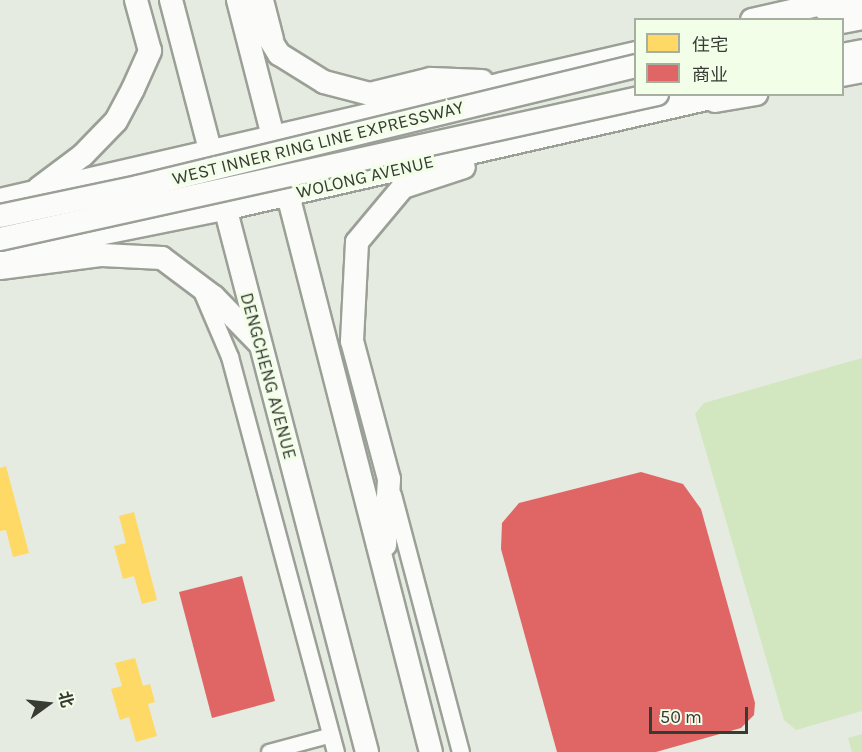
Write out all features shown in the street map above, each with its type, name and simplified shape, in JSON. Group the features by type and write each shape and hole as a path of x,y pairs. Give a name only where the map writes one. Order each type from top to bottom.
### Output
{"highway":[{"path":"33,193 83,155 116,120 150,51 136,0"},
{"name":"DENGCHENG AVENUE","path":"171,0 367,752"},
{"path":"238,0 431,752"},
{"path":"245,0 279,54 324,82 370,94 431,79 508,82"},
{"path":"765,18 839,0"},
{"path":"765,18 862,1"},
{"path":"844,22 862,18"},
{"path":"844,55 862,51"},
{"path":"0,200 275,139 634,52"},
{"name":"WEST INNER RING LINE EXPRESSWAY","path":"0,216 138,187 634,66"},
{"path":"844,70 862,66"},
{"path":"844,75 862,71"},
{"name":"WOLONG AVENUE","path":"0,254 224,209 606,121 663,101 709,96"},
{"path":"663,101 729,96"},
{"name":"WEST INNER RING LINE EXPRESSWAY","path":"0,239 663,101"},
{"path":"384,568 388,479 352,341 357,242 404,187 606,121"},
{"path":"0,268 102,255 162,258 198,283 260,345"}],"street":[{"path":"265,0 279,54"},
{"path":"198,283 230,357 336,752"},
{"path":"388,479 461,752"},
{"path":"269,752 332,735"}],"green space":[{"path":"862,358 862,711 796,730 784,720 695,414 704,403"},
{"path":"862,734 862,752 852,752 848,738"}],"building: 住宅":[{"path":"6,466 29,553 13,557 6,530 0,531 0,468"},
{"path":"134,512 157,600 142,604 134,576 123,579 114,546 126,543 119,516"},
{"path":"135,658 143,686 150,684 155,702 148,704 157,736 136,742 129,717 120,720 111,689 122,686 115,663"}],"building: 商业":[{"path":"641,472 683,484 701,509 755,703 754,715 741,728 656,752 557,752 501,549 502,523 519,503"},
{"path":"242,576 275,701 212,718 179,592"}]}
